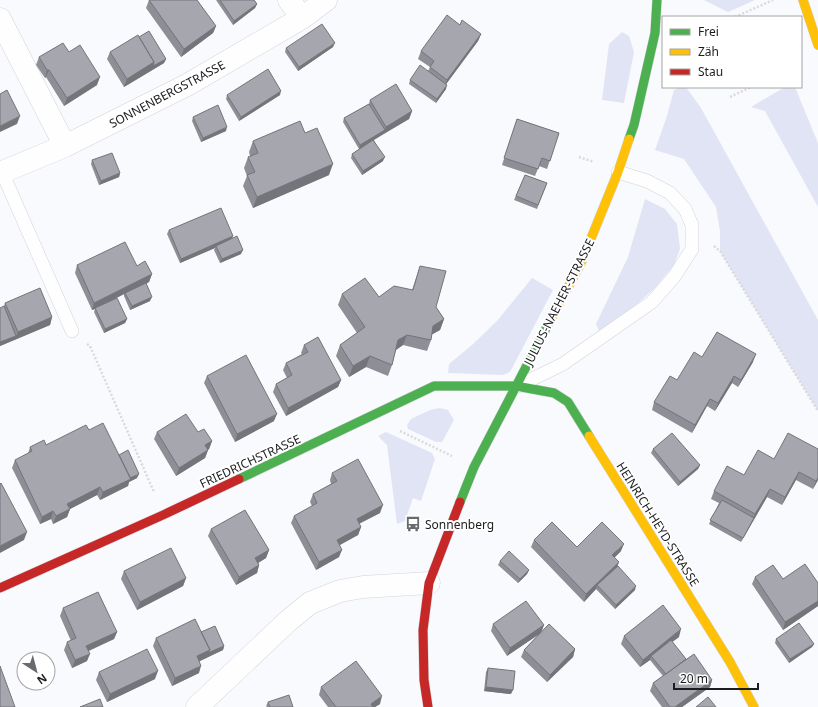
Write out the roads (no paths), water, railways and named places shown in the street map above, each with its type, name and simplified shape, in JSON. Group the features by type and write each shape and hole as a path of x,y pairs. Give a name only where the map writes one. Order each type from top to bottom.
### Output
{"street":[{"path":"289,0 302,18"},
{"name":"SONNENBERGSTRASSE","path":"1,172 64,146 187,86 302,18 326,0"},
{"name":"JULIUS-NAEHER-STRASSE","path":"428,707 424,680 424,630 429,583 474,467 581,263 618,172 634,125 655,33 657,0"},
{"path":"803,0 818,45"},
{"path":"0,19 64,146"},
{"name":"FRIEDRICHSTRASSE","path":"0,588 163,515 434,386 516,386"},
{"name":"HEINRICH-HEYD-STRASSE","path":"516,386 554,393 568,402 730,662 754,707"},
{"path":"197,707 288,621 310,603 340,591 363,587 429,583"}],"lane":[{"path":"1,172 72,331"},
{"name":"JULIUS-NAEHER-STRASSE","path":"516,386 563,364 652,302 674,277 692,249 692,225 685,209 670,193 647,181 618,172"}],"place":[{"name":"Sonnenberg","path":"413,524"}]}
